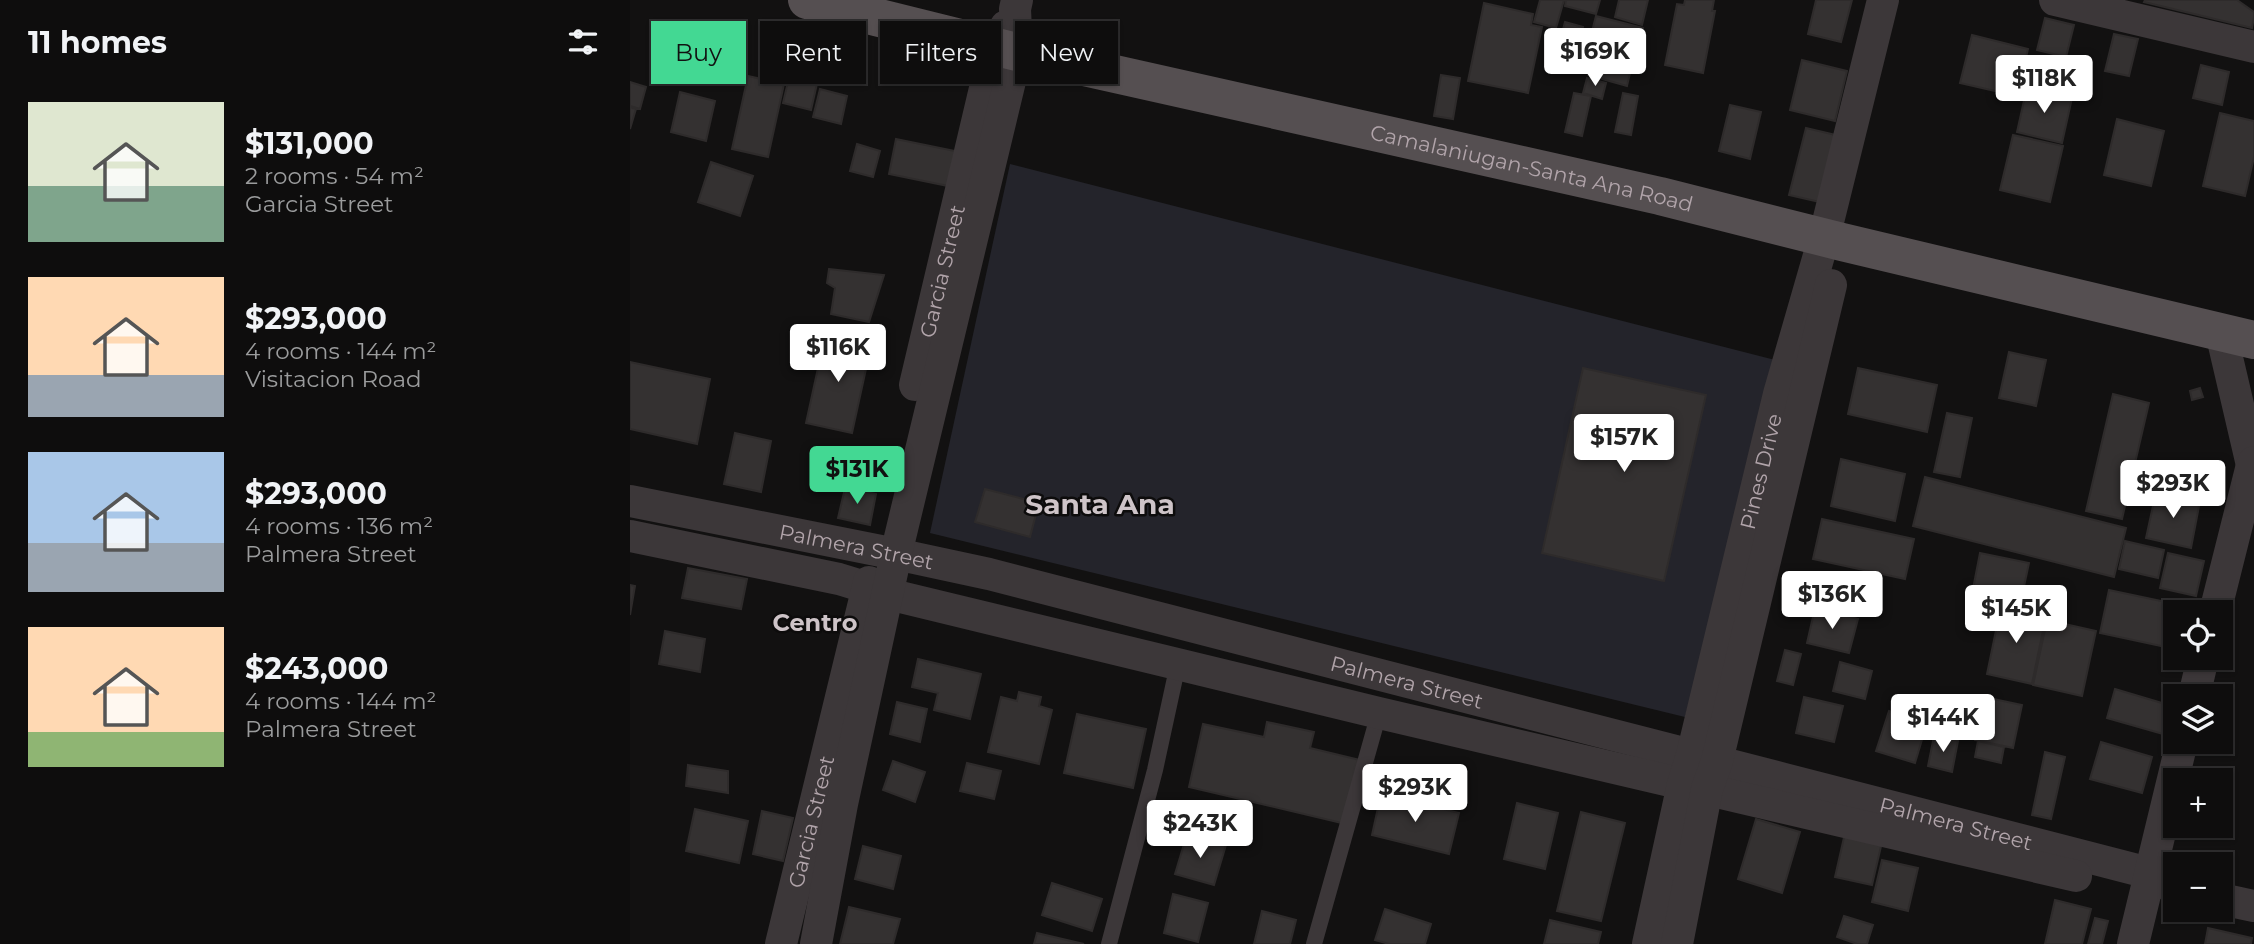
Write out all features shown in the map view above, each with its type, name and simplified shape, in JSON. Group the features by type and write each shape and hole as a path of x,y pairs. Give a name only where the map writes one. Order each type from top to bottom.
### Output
{"main road":[{"name":"Camalaniugan-Santa Ana Road","path":"807,0 1006,49 1646,193 2237,336"}],"street":[{"name":"Pines Drive","path":"1833,240 1883,0"},
{"name":"Pines Drive","path":"1677,944 1700,772 1779,394 1833,240 1905,0"},
{"path":"2055,0 2254,47"},
{"name":"Garcia Street","path":"781,944 878,591 1016,5"},
{"path":"2218,600 2253,464 2237,336"},
{"name":"Palmera Street","path":"630,501 989,574 1287,650 1700,772 2161,886"},
{"name":"Palmera Street","path":"630,536 839,579 878,591 1379,713 1700,772"},
{"name":"Garcia Street","path":"816,944 878,591"},
{"path":"1276,688 1287,650"},
{"path":"2133,944 2161,886 2180,754"},
{"name":"Pines Drive","path":"1648,944 1700,772"},
{"path":"2233,902 2254,906"}],"lane":[{"path":"1109,944 1155,770 1178,664"},
{"path":"1314,944 1379,713"}],"shaded area":[{"path":"1010,164 1779,361 1685,717 930,533"}],"building":[{"path":"1540,0 1564,0 1556,28 1534,22"},
{"path":"1566,0 1600,0 1596,14 1565,6"},
{"path":"1619,0 1648,0 1642,25 1615,17"},
{"path":"1685,0 1714,0 1712,11 1715,11 1703,73 1665,65 1677,4 1684,5"},
{"path":"1816,0 1852,0 1841,42 1808,34"},
{"path":"2237,0 2254,12 2252,28 2144,2"},
{"path":"1484,3 1533,14 1531,25 1542,27 1528,93 1468,81"},
{"path":"1596,16 1643,28 1633,67 1586,54"},
{"path":"2045,18 2074,25 2066,57 2037,50"},
{"path":"1565,22 1583,27 1576,56 1557,51"},
{"path":"2114,34 2138,39 2129,76 2105,71"},
{"path":"1972,35 2028,49 2017,96 1960,83"},
{"path":"1593,58 1631,69 1627,86 1588,75"},
{"path":"1802,60 1847,71 1835,121 1790,110"},
{"path":"2201,65 2229,72 2222,105 2193,98"},
{"path":"1441,75 1460,78 1453,119 1434,116"},
{"path":"748,76 760,79 760,84 784,84 768,157 732,149"},
{"path":"1587,78 1606,83 1602,99 1583,93"},
{"path":"630,82 646,87 640,109 630,106"},
{"path":"787,84 817,84 811,110 783,103"},
{"path":"2027,87 2072,98 2062,143 2017,132"},
{"path":"820,89 847,96 841,124 813,117"},
{"path":"680,92 715,101 706,141 671,132"},
{"path":"1574,93 1591,96 1582,136 1565,132"},
{"path":"1623,93 1638,96 1631,135 1615,132"},
{"path":"1730,105 1761,112 1750,159 1719,151"},
{"path":"630,107 636,109 630,129"},
{"path":"2220,113 2254,121 2254,157 2245,196 2203,186"},
{"path":"2117,119 2164,131 2151,186 2104,175"},
{"path":"1806,128 1840,136 1824,203 1789,195"},
{"path":"2013,135 2063,146 2050,202 2000,190"},
{"path":"896,139 955,151 948,186 889,174"},
{"path":"857,144 880,151 873,177 850,171"},
{"path":"711,162 753,176 740,216 698,202"},
{"path":"829,269 884,275 869,322 831,314 835,288 827,283"},
{"path":"825,336 871,346 852,433 806,423"},
{"path":"2009,352 2046,360 2036,406 1999,398"},
{"path":"630,362 710,379 697,444 630,429"},
{"path":"1583,368 1706,395 1664,581 1542,553"},
{"path":"1858,368 1937,385 1927,432 1848,414"},
{"path":"2200,388 2203,397 2192,400 2190,391"},
{"path":"2113,394 2149,403 2122,519 2086,511"},
{"path":"1947,413 1972,418 1960,477 1934,472"},
{"path":"735,433 771,441 761,492 724,484"},
{"path":"1841,459 1905,474 1895,521 1831,506"},
{"path":"1925,477 2126,528 2114,577 1913,526"},
{"path":"845,488 876,494 870,525 838,518"},
{"path":"985,489 1039,503 1030,537 975,522"},
{"path":"2156,492 2200,501 2191,548 2146,538"},
{"path":"1822,519 1914,539 1905,579 1813,559"},
{"path":"2125,541 2164,550 2158,578 2119,569"},
{"path":"1980,553 2029,563 2019,610 1971,599"},
{"path":"2168,553 2204,561 2196,596 2160,588"},
{"path":"688,568 747,579 741,609 682,598"},
{"path":"630,585 635,586 630,615"},
{"path":"2109,590 2163,601 2163,646 2100,633"},
{"path":"2001,606 2046,616 2032,684 1987,674"},
{"path":"1815,608 1858,619 1849,653 1807,643"},
{"path":"2047,620 2096,631 2082,696 2033,685"},
{"path":"665,631 705,639 700,672 659,664"},
{"path":"1785,650 1801,654 1793,685 1777,681"},
{"path":"918,659 981,674 970,719 934,710 938,693 912,687"},
{"path":"1840,662 1872,671 1865,699 1833,691"},
{"path":"2115,689 2163,703 2163,734 2107,718"},
{"path":"1019,692 1041,697 1039,706 1052,710 1039,764 988,752 1001,697 1017,701"},
{"path":"1804,697 1843,706 1834,742 1796,733"},
{"path":"1984,697 2022,705 2013,748 1975,740"},
{"path":"897,702 927,709 920,742 890,734"},
{"path":"1889,711 1927,723 1915,763 1876,751"},
{"path":"1077,714 1146,729 1133,788 1064,773"},
{"path":"1267,722 1314,732 1310,748 1360,760 1346,824 1189,787 1203,724 1264,737"},
{"path":"1934,736 1958,741 1952,772 1928,766"},
{"path":"1978,741 2004,747 2001,763 1975,757"},
{"path":"2101,742 2152,757 2142,793 2090,779"},
{"path":"2045,752 2065,757 2051,819 2032,815"},
{"path":"893,761 925,772 915,802 883,790"},
{"path":"967,763 1001,771 994,799 960,791"},
{"path":"688,765 728,771 728,793 686,786"},
{"path":"1381,794 1459,813 1449,854 1372,835"},
{"path":"1517,803 1558,813 1545,869 1504,859"},
{"path":"695,809 748,821 739,863 686,851"},
{"path":"762,811 793,818 783,861 753,854"},
{"path":"1581,812 1625,823 1601,921 1557,911"},
{"path":"1756,819 1800,832 1782,893 1738,879"},
{"path":"1845,833 1882,842 1872,885 1835,877"},
{"path":"1187,834 1226,845 1214,885 1175,874"},
{"path":"863,846 901,856 893,889 855,879"},
{"path":"1882,860 1918,868 1908,911 1872,902"},
{"path":"1052,883 1102,899 1092,931 1042,915"},
{"path":"1173,894 1208,903 1198,942 1164,933"},
{"path":"2055,900 2091,909 2082,944 2045,944"},
{"path":"849,907 900,919 893,944 840,944"},
{"path":"1385,909 1431,924 1425,944 1389,944 1375,940"},
{"path":"1262,911 1296,920 1290,944 1254,944"},
{"path":"1844,916 1873,925 1867,944 1857,944 1837,937"},
{"path":"2095,918 2108,921 2102,944 2088,944"},
{"path":"1550,920 1601,932 1598,944 1544,944"},
{"path":"2208,928 2252,938 2251,944 2205,944"},
{"path":"1037,933 1084,944 1034,944"}],"district":[{"name":"Santa Ana","path":"1100,504"},
{"name":"Centro","path":"815,622"}]}
